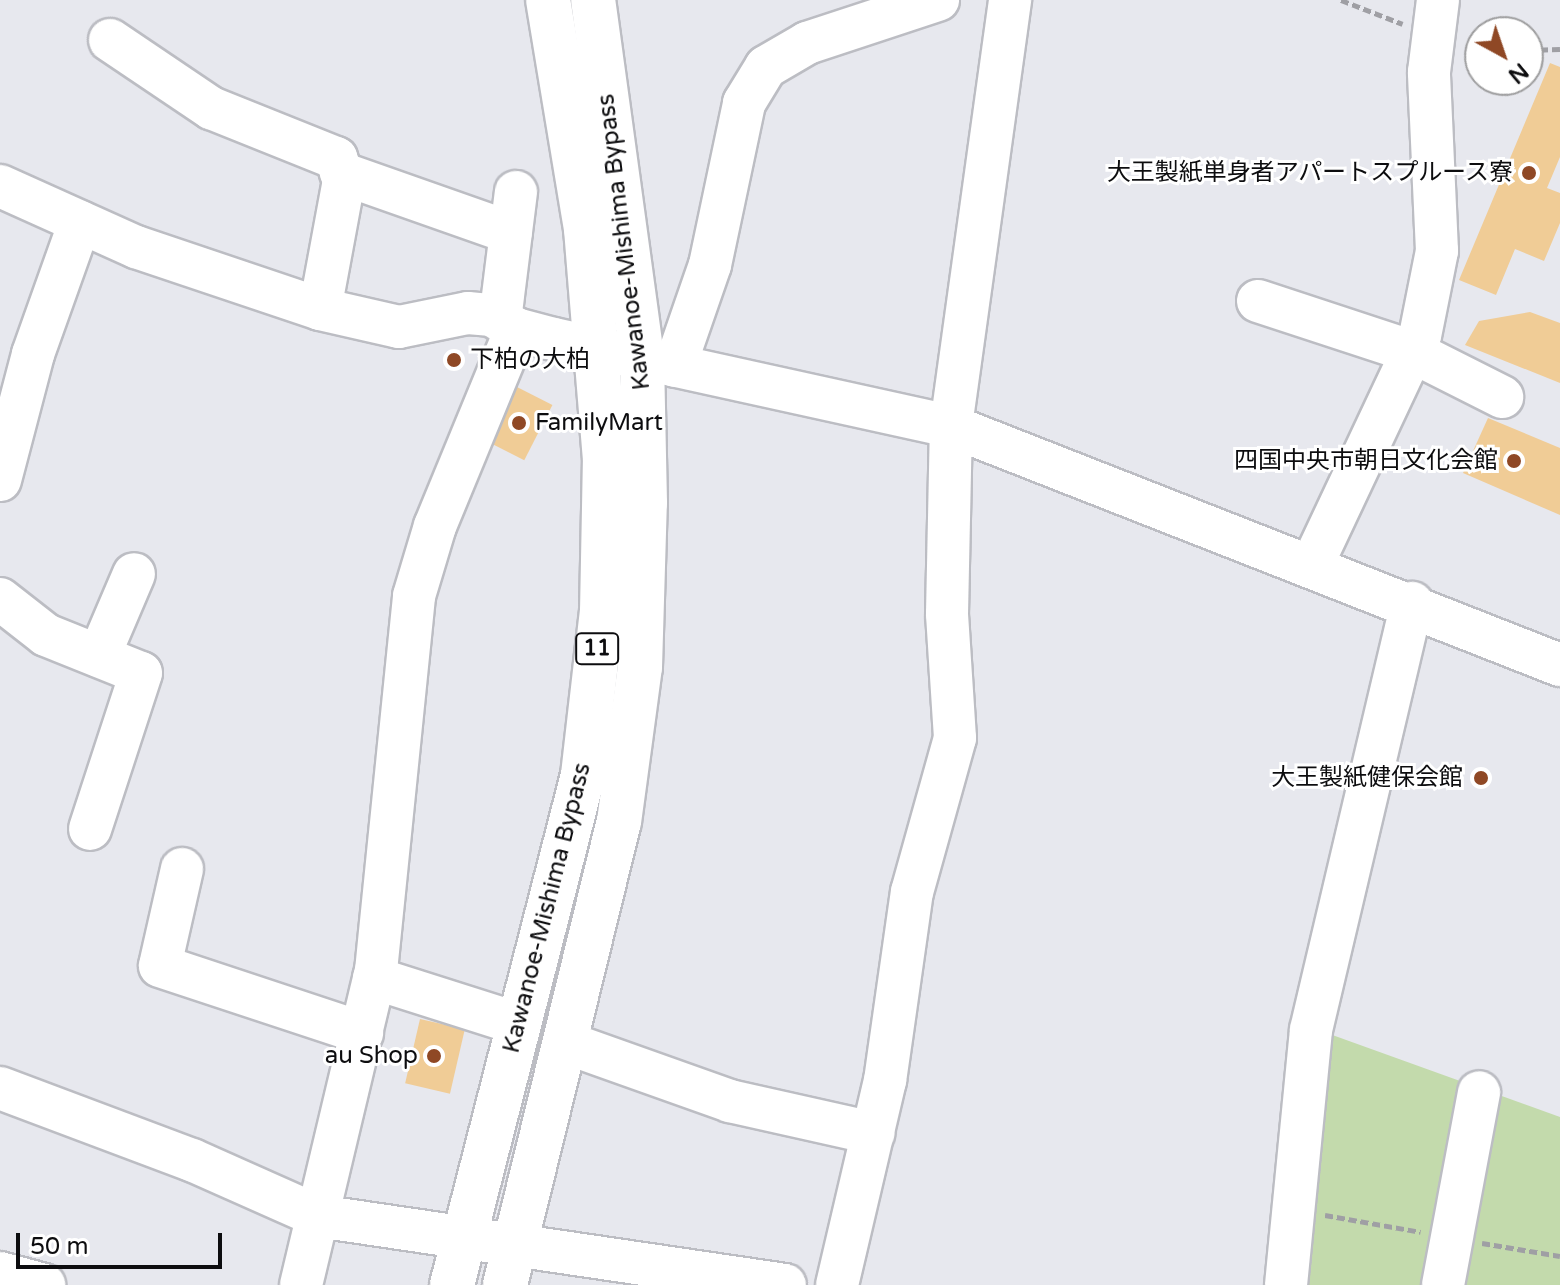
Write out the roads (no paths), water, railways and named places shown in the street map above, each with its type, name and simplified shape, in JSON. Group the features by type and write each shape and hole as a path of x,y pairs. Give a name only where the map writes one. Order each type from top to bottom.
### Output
{"highway":[{"name":"Kawanoe-Mishima Bypass","path":"452,1285 587,745 602,581 605,460 586,229 548,0"},
{"name":"Kawanoe-Mishima Bypass","path":"511,1265 619,822 640,667 645,503 658,361 593,0"}],"street":[{"path":"658,361 710,265 744,103 766,67 807,43 938,0"},
{"path":"837,1285 873,1133 912,892 955,738 947,614 951,426 1010,0"},
{"path":"1312,565 1413,352 1437,251 1429,72 1438,0"},
{"path":"110,40 211,108 331,150 511,233"},
{"path":"320,309 331,150"},
{"path":"0,186 136,247 320,309 399,327 468,313 658,361 951,426 1412,603 1560,665"},
{"path":"301,1285 374,978 414,596 435,526 508,325 511,233 516,192"},
{"path":"0,480 33,354 80,222"},
{"path":"1258,301 1413,352 1502,397"},
{"path":"99,656 134,574"},
{"path":"0,599 46,635 141,673 90,829"},
{"path":"1286,1285 1311,1030 1412,603"},
{"path":"188,888 160,966 210,998 362,1033"},
{"path":"374,978 519,1024"},
{"path":"567,1043 730,1101 873,1133"},
{"path":"0,1088 192,1160 318,1216 464,1238 511,1265 766,1283"},
{"path":"1443,1285 1479,1092"},
{"path":"0,1273 44,1285"}],"place":[{"name":"大王製紙単身者アパートスプルース寮","path":"1529,173"},
{"name":"下柏の大柏","path":"454,360"},
{"name":"FamilyMart","path":"519,423"},
{"name":"四国中央市朝日文化会館","path":"1514,461"},
{"name":"大王製紙健保会館","path":"1481,778"},
{"name":"au Shop","path":"434,1056"}]}
